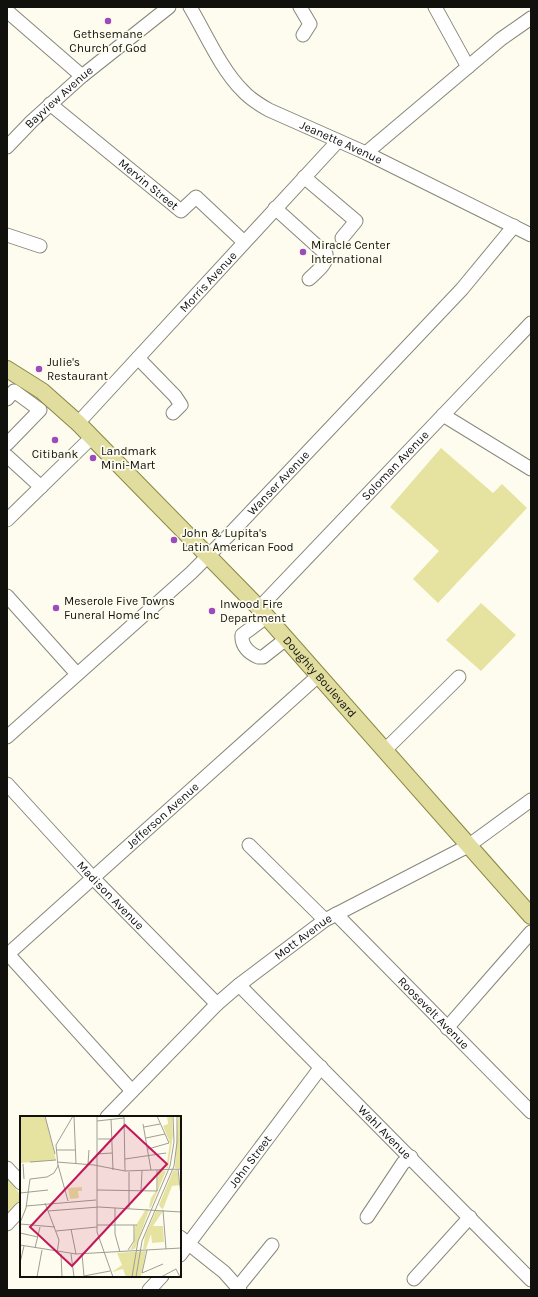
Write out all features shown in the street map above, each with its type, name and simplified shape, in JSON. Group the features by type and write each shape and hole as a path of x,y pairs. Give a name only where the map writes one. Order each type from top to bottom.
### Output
{"main road":[{"name":"Doughty Boulevard","path":"7,369 42,391 78,423 91,438 208,555 262,612 531,916"}],"street":[{"name":"Jeanette Avenue","path":"190,7 230,75 242,91 270,110 366,153 531,235"},
{"path":"300,7 310,24 303,35"},
{"path":"435,7 468,67"},
{"name":"Bayview Avenue","path":"8,143 50,104 160,9"},
{"path":"7,11 82,76"},
{"path":"366,153 501,39 531,18"},
{"name":"Mervin Street","path":"50,104 181,210 196,197 244,242"},
{"name":"Morris Avenue","path":"78,423 338,141"},
{"path":"304,177 356,220 342,238"},
{"path":"275,208 326,254 324,264 309,279"},
{"name":"Wanser Avenue","path":"7,737 208,555 282,480 462,289 514,226"},
{"path":"7,235 40,246"},
{"name":"Soloman Avenue","path":"286,639 258,658 245,647 241,641 242,635 262,612 443,415 531,323"},
{"path":"138,358 175,396 181,405 173,413"},
{"path":"7,399 14,391 40,410 7,444"},
{"path":"443,415 531,469"},
{"path":"7,520 91,438"},
{"path":"7,456 41,487"},
{"path":"7,596 76,674"},
{"name":"Jefferson Avenue","path":"8,954 318,676"},
{"path":"384,750 459,677"},
{"name":"Madison Avenue","path":"7,784 93,878 217,1004"},
{"name":"Mott Avenue","path":"108,1116 217,1004 239,985 325,920 468,846 531,800"},
{"path":"249,845 325,920"},
{"name":"Roosevelt Avenue","path":"336,914 531,1112"},
{"path":"447,1028 531,932"},
{"path":"8,954 132,1091"},
{"name":"Wahl Avenue","path":"239,985 531,1280"},
{"name":"John Street","path":"181,1251 184,1240 321,1067"},
{"path":"367,1217 403,1164 410,1157"},
{"path":"7,1168 20,1182"},
{"path":"7,1224 20,1210"},
{"path":"414,1279 470,1217"},
{"path":"184,1240 224,1272 234,1287 272,1245"},
{"path":"149,1290 161,1277"}],"shaded area":[{"path":"441,448 493,493 502,484 527,508 438,603 413,579 439,551 390,507"},
{"path":"481,603 516,635 481,671 446,640"},
{"path":"7,1176 19,1193 20,1202 7,1216"}],"place":[{"name":"Gethsemane Church of God","path":"108,21"},
{"name":"Miracle Center International","path":"303,252"},
{"name":"Julie's Restaurant","path":"39,369"},
{"name":"Citibank","path":"55,440"},
{"name":"Landmark Mini-Mart","path":"93,458"},
{"name":"John & Lupita's Latin American Food","path":"174,540"},
{"name":"Meserole Five Towns Funeral Home Inc","path":"56,608"},
{"name":"Inwood Fire Department","path":"212,611"}]}
